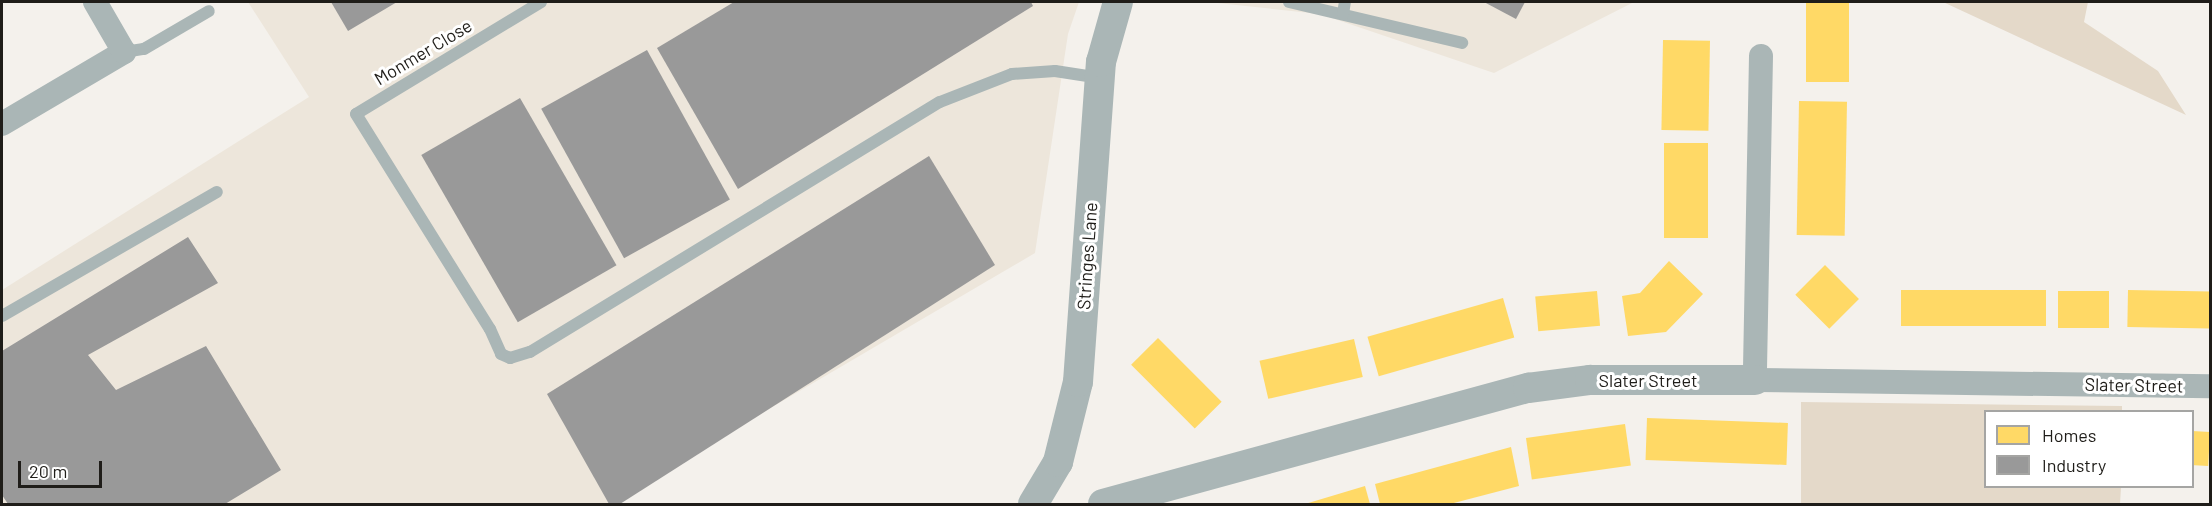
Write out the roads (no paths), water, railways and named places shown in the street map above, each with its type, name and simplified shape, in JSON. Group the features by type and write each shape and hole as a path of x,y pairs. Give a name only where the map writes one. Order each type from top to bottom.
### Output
{"street":[{"path":"2,124 124,52 95,2"},
{"name":"Stringes Lane","path":"1047,500 1078,382 1100,78 1118,2"},
{"path":"1755,380 1761,56"},
{"name":"Slater Street","path":"1103,504 1528,388 1590,380 2211,386"}],"lane":[{"name":"Monmer Close","path":"541,2 356,114 490,329 501,354 510,358 530,352 940,102 1012,74 1055,71 1100,78"},
{"path":"1289,2 1462,43"},
{"path":"1343,14 1346,2"},
{"path":"124,52 144,49 210,11"},
{"path":"2,316 218,192"}]}
